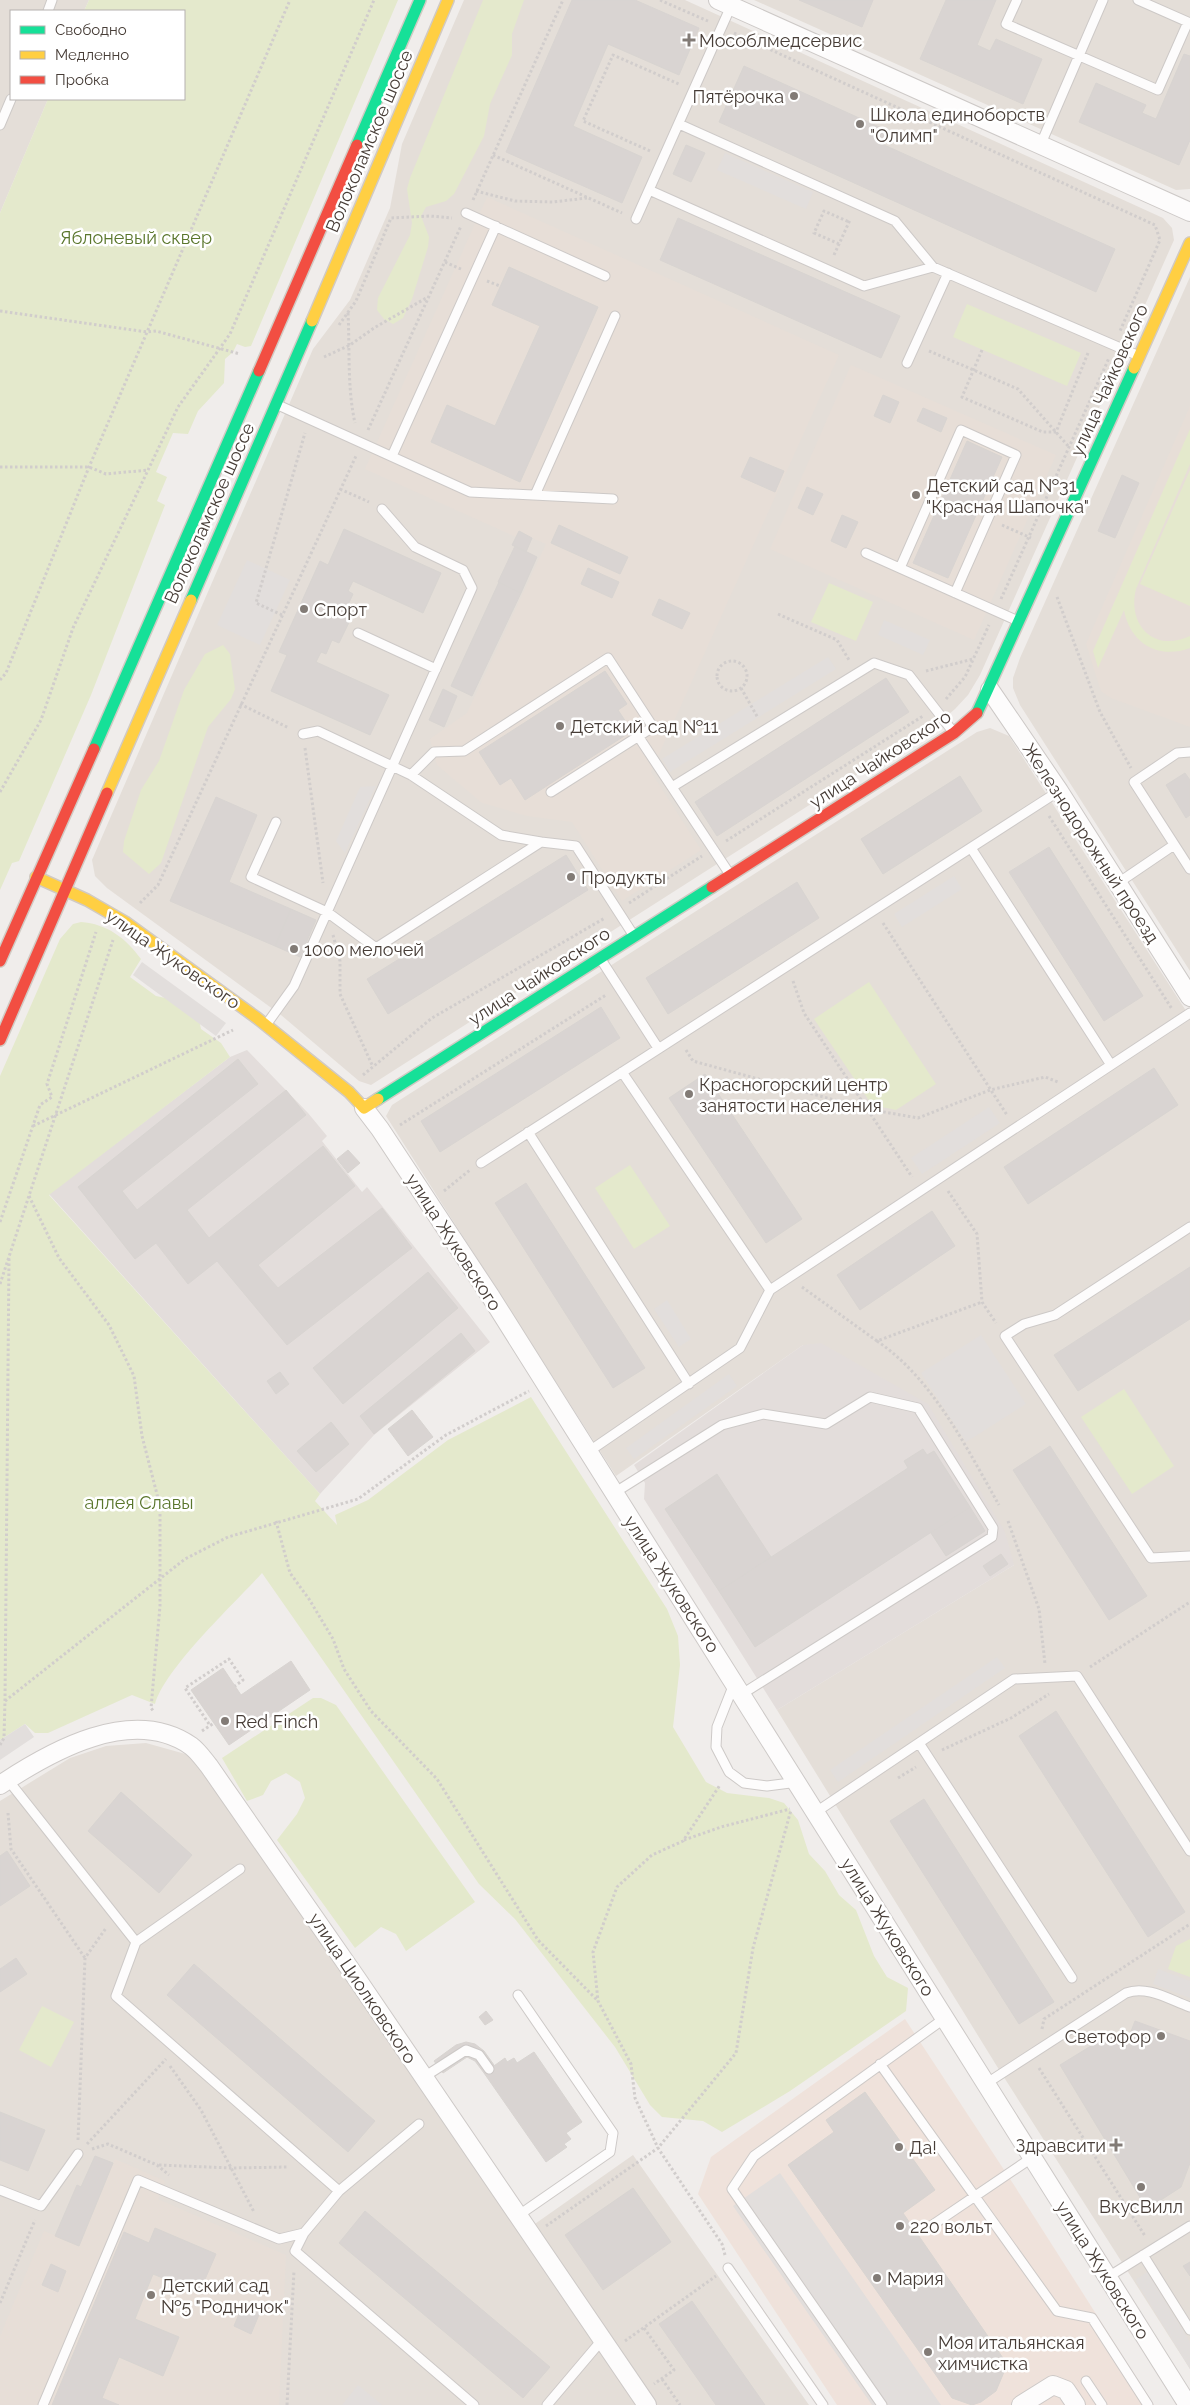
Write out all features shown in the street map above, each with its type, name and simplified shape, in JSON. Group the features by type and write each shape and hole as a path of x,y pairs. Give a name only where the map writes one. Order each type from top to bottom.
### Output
{"main road":[{"name":"Волоколамское шоссе","path":"0,961 142,642 420,0"},
{"name":"Волоколамское шоссе","path":"0,1040 276,404 448,0"},
{"name":"улица Чайковского","path":"364,1108 954,733 979,711 1190,243"},
{"name":"улица Жуковского","path":"36,877 66,890 125,922 266,1025 341,1086 364,1108"}],"street":[{"path":"724,2 1190,212"},
{"name":"Железнодорожный проезд","path":"990,690 1059,791 1190,995"},
{"name":"улица Жуковского","path":"364,1108 380,1129 491,1297 544,1384 798,1782 1188,2405"},
{"name":"улица Циолковского","path":"4,1782 63,1748 104,1733 146,1730 169,1736 192,1747 209,1766 424,2077 643,2400"},
{"path":"1021,2405 1053,2385 1066,2390 1076,2405"}],"lane":[{"path":"1016,0 1006,24 1158,90 1189,22 1138,0"},
{"path":"1040,146 1103,0"},
{"path":"636,219 721,27 724,2"},
{"path":"0,126 10,100"},
{"path":"679,124 895,221 933,267 1139,356"},
{"path":"649,190 864,286 933,267"},
{"path":"466,213 605,276"},
{"path":"392,456 496,226"},
{"path":"907,363 948,274"},
{"path":"534,495 614,316"},
{"path":"276,404 470,492 613,499"},
{"path":"900,568 961,430 1008,451 1016,455 955,593"},
{"path":"266,1025 294,986 472,588 463,570 415,547 382,509"},
{"path":"866,553 1020,622"},
{"path":"358,634 436,669"},
{"path":"411,775 434,752 464,751 608,658 653,727 552,792"},
{"path":"672,787 874,663 909,675 954,733"},
{"path":"303,734 318,731 393,765 501,834 541,842 576,846 634,936"},
{"path":"638,736 731,875"},
{"path":"1190,752 1177,753 1134,782 1190,869"},
{"path":"481,1163 1059,791"},
{"path":"276,822 251,877 327,912 376,948 541,842"},
{"path":"1118,883 1174,845"},
{"path":"971,848 1111,1065"},
{"path":"600,958 658,1048"},
{"path":"588,1452 740,1348 770,1290 1190,1013"},
{"path":"622,1072 770,1290"},
{"path":"528,1132 689,1384"},
{"path":"1190,1227 1054,1315 1024,1324 1005,1336 1151,1558 1190,1556"},
{"path":"614,1493 722,1425 763,1414 826,1424 870,1397 918,1408 993,1528 992,1537 738,1688 717,1727 716,1747 729,1772 744,1783 767,1786 798,1782"},
{"path":"816,1812 1014,1679 1076,1676 1190,1851"},
{"path":"919,1743 1072,1978"},
{"path":"4,1782 136,1942"},
{"path":"240,1869 136,1942 116,1996 175,2050 339,2191"},
{"path":"987,2083 1126,1993 1136,1989 1148,1991 1190,2007"},
{"path":"518,1995 613,2133 610,2152 518,2215"},
{"path":"882,2405 732,2189 754,2156 946,2018"},
{"path":"424,2077 466,2050 480,2055 489,2069"},
{"path":"880,2064 1057,2311 1092,2318 1148,2405"},
{"path":"419,2124 339,2191 304,2233 295,2251 474,2405"},
{"path":"0,2190 41,2206 78,2154"},
{"path":"931,2226 1033,2157"},
{"path":"44,2405 138,2180 279,2238 304,2233"},
{"path":"1108,2277 1190,2226"},
{"path":"1143,2255 1190,2330"},
{"path":"728,2268 823,2405"},
{"path":"547,2405 602,2340"},
{"path":"1086,2381 1102,2405"}],"path":[{"path":"0,680 6,673 89,467 290,0"},
{"path":"0,792 41,720 73,628 178,407 230,334 374,0"},
{"path":"660,0 1155,225"},
{"path":"664,157 583,121 613,55 693,90"},
{"path":"493,155 636,219"},
{"path":"476,191 515,201 552,202 588,198"},
{"path":"827,270 857,204"},
{"path":"839,244 814,233 824,211 849,222"},
{"path":"337,328 356,301 391,218 430,216 455,219"},
{"path":"316,361 350,345 374,328 429,296"},
{"path":"0,311 147,332 156,330 244,355"},
{"path":"348,312 351,405 359,441"},
{"path":"916,345 1018,389 1069,447"},
{"path":"982,350 962,397 1043,432 1056,432"},
{"path":"1056,432 1088,353"},
{"path":"282,615 256,603 309,419"},
{"path":"0,466 89,467 106,474 148,470"},
{"path":"340,489 382,509"},
{"path":"1055,592 1100,712 1137,780"},
{"path":"778,614 837,640 857,673"},
{"path":"909,675 974,659"},
{"path":"731,661 738,662 744,667 747,675 746,682 741,688 734,691 726,690 720,685 718,678 719,670 724,664 731,661"},
{"path":"741,688 765,730"},
{"path":"955,690 979,711"},
{"path":"240,704 303,734 327,912 340,961 340,994 373,1067"},
{"path":"1040,803 1179,1020"},
{"path":"875,910 1015,1128"},
{"path":"0,1222 40,1105 52,1097 47,1084 97,928"},
{"path":"0,1284 116,933"},
{"path":"788,965 804,1013 921,1190"},
{"path":"399,1125 618,987"},
{"path":"32,1126 54,1118 218,1037"},
{"path":"677,1037 693,1061 867,1109 918,1118 990,1090 1045,1077 1075,1089"},
{"path":"443,1192 481,1163"},
{"path":"940,1178 977,1234 982,1302 1005,1336"},
{"path":"29,1196 59,1258 109,1325 134,1376 142,1436 160,1506 160,1579 151,1708 169,1736"},
{"path":"0,1745 4,1738 5,1701 9,1258"},
{"path":"789,1278 877,1341 982,1302"},
{"path":"5,1701 185,1559 228,1536 358,1499 446,1435 544,1384"},
{"path":"276,1521 290,1573 310,1599 333,1639 344,1669 371,1711 437,1779 538,1940 598,2001 631,2064 635,2098 658,2148 722,2244 728,2268 633,2335"},
{"path":"896,1779 952,1744 1011,1718 1190,1602"},
{"path":"209,1724 185,1688 229,1659 243,1680 235,1686"},
{"path":"0,1732 4,1738"},
{"path":"682,1841 729,1772"},
{"path":"532,2235 658,2148 736,2053 754,1948 791,1809 795,1802"},
{"path":"598,2001 593,1952 617,1887 652,1854 721,1827 791,1809"},
{"path":"8,1813 11,1849 85,1958"},
{"path":"78,2154 85,1958 115,1915"},
{"path":"1039,2049 1044,2019 1190,1924"},
{"path":"78,2154 175,2050"},
{"path":"1030,2055 1153,2249"},
{"path":"166,2060 201,2110 265,2232"},
{"path":"78,2154 108,2144 157,2165 174,2178 185,2200"},
{"path":"157,2165 231,2168 311,2166"},
{"path":"0,2303 41,2206"},
{"path":"287,2405 295,2251"},
{"path":"643,2400 662,2379 674,2370 644,2328"},
{"path":"662,2379 680,2405"}],"shaded area":[{"path":"0,0 89,0 84,10 10,10 10,100 48,100 0,213"},
{"path":"464,0 685,0 1163,218 1172,228 1174,240 980,675 968,695 955,709 941,721 371,1085 359,1081 281,1015 107,888 95,876 92,860 313,349 350,300 390,208 402,144"},
{"path":"754,0 1190,0 1190,189 1176,190"},
{"path":"725,153 813,192 806,209 717,170"},
{"path":"487,197 839,355 651,772 701,850 622,901 572,822 527,816 482,803 437,765 430,739 467,713 546,544 532,538 526,552 512,545 516,537 365,469"},
{"path":"1190,277 1190,971 1020,705 1013,688 1013,678 1020,658"},
{"name":"Детский сад №31 \"Красная Шапочка\"","path":"851,365 1056,455 974,640 770,549"},
{"path":"1190,406 1190,727 1111,698 1101,691 1086,644"},
{"path":"247,560 290,580 260,645 217,625"},
{"path":"884,620 930,640 923,655 878,635"},
{"path":"828,657 836,669 670,772 662,759"},
{"path":"990,728 1009,736 1190,1017 1190,2369 998,2068 777,1710 1014,1565 803,1345 616,1476 386,1116 392,1105 977,732"},
{"path":"376,786 345,853 336,841 360,787"},
{"path":"954,876 962,889 902,927 894,914"},
{"path":"142,962 226,1023 216,1036 133,975"},
{"path":"247,1050 308,1113 327,1136 322,1141 362,1192 367,1187 490,1342 374,1435 320,1494 49,1194 230,1057"},
{"path":"989,1107 1000,1123 922,1174 911,1158"},
{"path":"667,1300 691,1339 679,1347 654,1309"},
{"path":"981,1335 1026,1404 966,1442 921,1373"},
{"path":"821,1343 928,1404 1005,1532 1014,1565 777,1710 644,1499 645,1483 634,1465 803,1345"},
{"path":"729,1374 737,1386 634,1459 626,1448"},
{"path":"997,1657 1005,1668 838,1782 830,1770"},
{"path":"25,1724 34,1737 0,1760 0,1740"},
{"path":"146,1743 189,1755 211,1780 522,2233 633,2155 809,2405 0,2405 0,1801 70,1758 106,1746"},
{"path":"1158,1969 1190,1981 1190,1998 1153,1984"},
{"path":"905,2019 1014,2185 1154,2405 837,2405 698,2194 711,2157"},
{"name":"Детский сад №5 \"Родничок\"","path":"115,2159 165,2181 158,2199 286,2255 279,2405 0,2405 0,2336 44,2231 79,2245"},
{"path":"780,2173 941,2405 872,2405 733,2206"},
{"path":"1147,2272 1190,2342 1190,2369 1135,2280"},
{"path":"358,2385 382,2405 342,2405"}],"green space":[{"name":"Яблоневый сквер","path":"89,0 398,0 251,346 245,347 237,344 233,352 225,359 224,383 198,411 188,434 173,433 156,472 167,477 157,501 165,505 91,695 19,861 12,863 0,890 0,213 48,100 185,100 185,10 84,10"},
{"path":"483,0 524,0 512,34 512,55 490,104 484,136 454,194 446,201 426,207 421,216 429,237 428,247 412,299 403,318 393,324 384,319 377,310 378,298 410,235 412,223 407,189 410,178"},
{"path":"967,304 1081,353 1067,386 953,337"},
{"path":"1190,429 1190,464 1136,589 1134,602 1140,624 1146,632 1155,638 1165,641 1190,636 1190,648 1167,652 1147,646 1132,632 1124,610 1098,668 1093,651"},
{"path":"1190,470 1190,606 1140,584"},
{"path":"829,583 873,602 856,641 811,622"},
{"path":"223,645 230,654 235,689 231,699 208,727 161,863 149,874 123,852 124,841 141,790 159,761 184,690 205,654"},
{"name":"аллея Славы","path":"81,922 107,929 129,945 141,959 130,977 156,996 170,999 199,1020 201,1029 221,1043 230,1057 49,1195 320,1494 315,1501 337,1525 335,1515 368,1500 448,1440 531,1397 667,1609 678,1636 680,1665 673,1727 706,1782 727,1793 769,1798 784,1803 798,1820 809,1854 825,1871 839,1895 856,1910 874,1956 887,1977 908,1988 906,2011 790,2091 722,2132 703,2121 662,2117 650,2105 615,2047 515,1919 479,1884 262,1573 186,1654 172,1672 155,1704 132,1695 48,1733 35,1733 25,1724 0,1740 0,1076 60,939 73,924"},
{"path":"869,982 936,1084 896,1110 872,1105 814,1019"},
{"path":"630,1165 670,1226 634,1249 595,1188"},
{"path":"1124,1389 1174,1466 1132,1494 1081,1417"},
{"path":"313,1698 321,1698 336,1705 475,1902 406,1951 396,1934 381,1927 355,1948 277,1840 297,1814 305,1798 300,1782 286,1773 271,1781 263,1795 247,1801 222,1758"},
{"path":"1190,1939 1190,1977 1168,1969 1176,1946"},
{"path":"42,2006 74,2022 51,2067 19,2050"}],"building":[{"path":"572,0 635,0 699,28 679,75 608,44 573,126 642,157 622,203 506,152"},
{"path":"799,0 873,0 862,27"},
{"path":"946,0 996,0 977,45 990,51 996,39 1042,59 1023,104 920,59"},
{"path":"1184,54 1190,56 1190,140 1179,165 1079,122 1096,83 1146,105 1142,113 1156,119"},
{"path":"744,66 888,131 882,144 1115,249 1096,292 719,122"},
{"path":"686,145 705,153 691,182 673,174"},
{"path":"678,218 900,316 881,358 660,260"},
{"path":"509,267 598,307 520,482 431,442 447,405 495,426 540,326 492,305"},
{"path":"883,395 899,402 890,423 874,416"},
{"path":"923,408 947,418 941,432 917,421"},
{"path":"967,441 1002,457 948,578 913,563"},
{"path":"750,457 784,471 775,492 741,477"},
{"path":"1122,475 1139,483 1115,538 1098,531"},
{"path":"807,487 823,494 813,515 798,508"},
{"path":"842,515 858,522 846,548 831,541"},
{"path":"559,525 628,557 620,574 551,543"},
{"path":"344,529 441,573 423,613 353,581 348,591 353,594 347,607 355,610 339,643 332,640 326,654 321,652 316,662 389,695 370,735 271,691 287,655 279,652 320,561 328,565"},
{"path":"519,531 532,538 526,552 512,545"},
{"path":"515,546 537,557 521,593 498,582"},
{"path":"588,568 619,582 612,598 581,584"},
{"path":"499,582 521,593 472,696 451,686"},
{"path":"659,599 690,613 682,629 652,615"},
{"path":"605,671 627,704 618,710 632,731 525,800 511,778 500,785 479,752"},
{"path":"886,678 909,712 717,836 695,802"},
{"path":"443,689 457,696 444,727 429,720"},
{"path":"1185,773 1190,780 1190,815 1186,818 1166,785"},
{"path":"960,776 982,811 883,874 861,839"},
{"path":"216,797 257,815 229,882 291,909 275,946 170,901"},
{"path":"1049,847 1143,996 1104,1021 1009,872"},
{"path":"566,855 588,890 388,1014 367,979"},
{"path":"797,882 819,918 668,1014 646,978"},
{"path":"291,909 316,920 300,957 275,946"},
{"path":"601,1007 620,1038 440,1152 421,1121"},
{"path":"238,1059 258,1084 122,1191 137,1210 286,1090 306,1115 187,1210 209,1238 323,1146 355,1186 258,1265 278,1288 382,1208 412,1248 287,1345 217,1261 188,1284 156,1243 135,1259 78,1187"},
{"path":"1154,1068 1178,1105 1028,1204 1004,1167"},
{"path":"705,1074 802,1219 766,1243 669,1098"},
{"path":"348,1150 360,1163 348,1173 337,1159"},
{"path":"526,1183 645,1368 613,1388 495,1203"},
{"path":"932,1211 955,1246 860,1310 837,1275"},
{"path":"1190,1267 1190,1319 1078,1391 1054,1355"},
{"path":"428,1272 458,1308 343,1404 313,1368"},
{"path":"461,1333 475,1351 374,1434 360,1416"},
{"path":"280,1372 289,1384 276,1394 267,1381"},
{"path":"412,1410 433,1437 408,1456 388,1429"},
{"path":"331,1422 349,1444 316,1472 297,1451"},
{"path":"1050,1446 1147,1596 1109,1620 1013,1470"},
{"path":"923,1449 927,1455 934,1451 970,1507 755,1647 719,1591 908,1468 904,1461"},
{"path":"717,1474 771,1557 719,1591 665,1509"},
{"path":"970,1507 985,1531 946,1556 931,1533"},
{"path":"1001,1554 1008,1564 990,1576 983,1566"},
{"path":"291,1661 310,1690 229,1745 191,1690 223,1668 241,1695"},
{"path":"1056,1711 1185,1912 1148,1937 1019,1736"},
{"path":"121,1792 192,1855 159,1893 88,1831"},
{"path":"924,1799 1054,2002 1019,2024 890,1821"},
{"path":"7,1851 30,1886 0,1906 0,1856"},
{"path":"16,1958 27,1974 0,1992 0,1969"},
{"path":"194,1964 375,2121 348,2152 167,1995"},
{"path":"486,2011 493,2020 485,2025 479,2017"},
{"path":"1135,2021 1190,2041 1190,2163 1181,2187 1147,2209 1060,2065 1112,2033 1128,2039"},
{"path":"466,2042 475,2044 484,2051 494,2065 484,2073 475,2061 467,2057 443,2073 434,2061 456,2045"},
{"path":"534,2052 582,2122 566,2133 571,2139 564,2144 567,2147 546,2162 484,2073 505,2058 507,2062 514,2058 517,2063"},
{"path":"865,2092 935,2190 903,2213 1005,2361 1004,2372 996,2391 981,2402 972,2405 952,2398 788,2165 834,2132 826,2120"},
{"path":"0,2112 45,2130 28,2171 0,2160"},
{"path":"95,2156 113,2163 79,2246 55,2236 77,2185 81,2187"},
{"path":"633,2188 671,2242 603,2290 565,2235"},
{"path":"365,2211 550,2367 523,2398 339,2243"},
{"path":"155,2228 216,2254 199,2293 153,2274 135,2319 179,2337 163,2376 119,2357 102,2398 119,2405 52,2405 124,2232 149,2243"},
{"path":"1190,2262 1190,2276 1183,2266"},
{"path":"51,2264 66,2271 58,2292 42,2285"},
{"path":"692,2301 765,2405 716,2405 659,2324"},
{"path":"244,2302 261,2310 251,2334 234,2326"}],"traffic: fast":[{"path":"357,145 420,0"},
{"path":"191,600 312,321"},
{"path":"977,713 1134,368"},
{"path":"94,749 259,371"},
{"path":"378,1099 712,887"}],"traffic: slow":[{"path":"312,321 448,0"},
{"path":"1134,368 1190,243"},
{"path":"107,793 191,600"},
{"path":"36,877 87,900 125,922 257,1018 349,1092 364,1108 378,1099"}],"traffic: jam":[{"path":"259,371 357,145"},
{"path":"712,887 954,733 977,713"},
{"path":"0,961 94,749"},
{"path":"0,1040 107,793"}],"place":[{"name":"Мособлмедсервис","path":"689,40"},
{"name":"Пятёрочка","path":"794,96"},
{"name":"Школа единоборств \"Олимп\"","path":"860,124"},
{"name":"Детский сад №31 \"Красная Шапочка\"","path":"916,495"},
{"name":"Спорт","path":"304,609"},
{"name":"Детский сад №11","path":"560,726"},
{"name":"Продукты","path":"571,877"},
{"name":"1000 мелочей","path":"294,949"},
{"name":"Красногорский центр занятости населения","path":"689,1094"},
{"name":"Red Finch","path":"225,1721"},
{"name":"Светофор","path":"1161,2036"},
{"name":"Здравсити","path":"1116,2145"},
{"name":"Да!","path":"899,2147"},
{"name":"ВкусВилл","path":"1141,2187"},
{"name":"220 вольт","path":"900,2226"},
{"name":"Мария","path":"877,2278"},
{"name":"Детский сад №5 \"Родничок\"","path":"151,2295"},
{"name":"Моя итальянская химчистка","path":"928,2352"}]}
